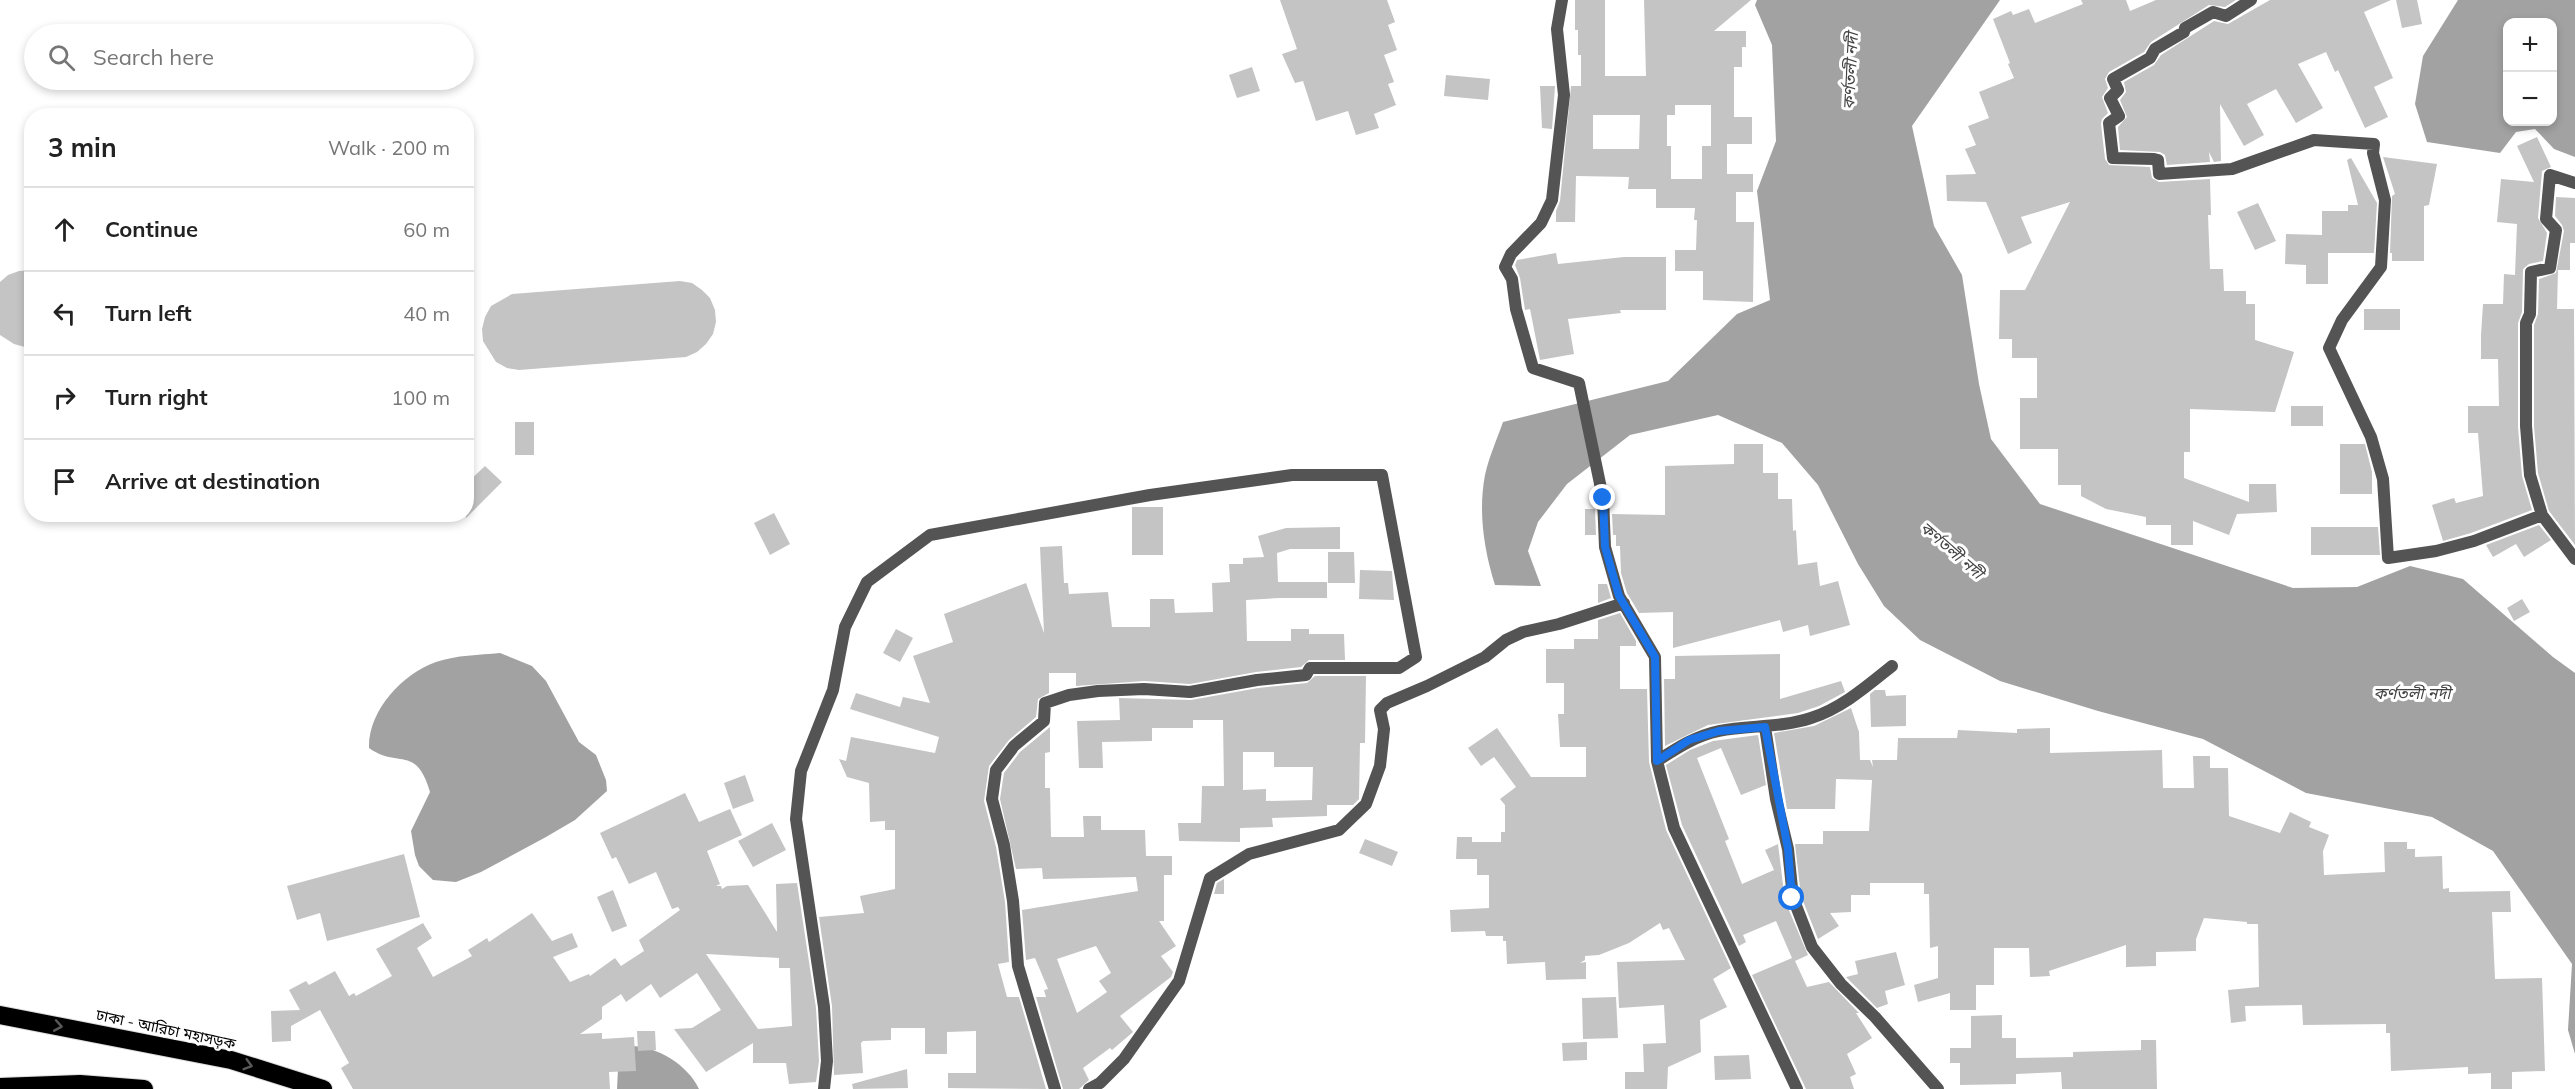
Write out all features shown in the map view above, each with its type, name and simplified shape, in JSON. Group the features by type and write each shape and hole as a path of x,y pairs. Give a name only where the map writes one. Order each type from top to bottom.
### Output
{"highway":[{"name":"ঢাকা - আরিচা মহাসড়ক","path":"0,1015 231,1060 322,1089"},
{"path":"0,1087 80,1084 144,1089"}],"street":[{"path":"1562,0 1557,29 1564,95 1552,200 1541,223 1510,254 1505,267 1512,279 1515,309 1533,368 1579,383 1603,498 1605,547 1624,603 1655,657 1657,761 1674,828 1797,1089"},
{"path":"2251,0 2226,16 2213,12 2185,28 2184,32 2154,49 2150,58 2114,79 2118,90 2110,98 2119,116 2109,123 2113,158 2158,160 2160,174 2232,170 2314,140 2374,144 2373,153 2385,200 2381,267 2342,321 2329,348 2371,437 2383,479 2388,558 2436,551 2474,541 2542,515"},
{"path":"2575,183 2550,175 2546,219 2556,230 2550,268 2531,272 2530,314 2526,323 2526,426 2529,465 2542,515 2575,559"},
{"path":"824,1089 827,1061 824,1007 796,819 801,771 833,690 845,627 867,582 898,556 930,535 1150,495 1292,475 1382,475 1416,657 1399,668 1310,668 1306,675 1257,680 1190,692 1144,689 1069,695 1045,703 1044,721 1014,746 996,770 992,799 1006,856 1018,966 1055,1089"},
{"path":"1089,1089 1100,1083 1124,1059 1179,981 1210,878 1249,854 1339,830 1366,804 1380,766 1384,729 1380,710 1387,703 1427,687 1485,657 1506,640 1523,632 1560,624 1624,603"},
{"path":"1657,761 1689,740 1719,731 1765,727 1814,717 1851,698 1892,666"},
{"path":"1765,727 1788,849 1792,898 1812,947 1841,984 1875,1017 1938,1089"}],"water":[{"name":"কর্ণতলী নদী","path":"1757,0 2000,0 1912,126 1934,226 1962,275 1979,384 1991,439 2040,504 2293,588 2357,587 2410,566 2463,579 2553,657 2575,673 2575,1054 2568,1030 2572,964 2493,851 2432,817 2306,793 2203,739 2098,711 2000,681 1920,640 1884,606 1858,564 1818,485 1782,443 1718,415 1630,435 1567,484 1538,522 1528,551 1541,586 1495,585 1485,545 1482,503 1485,475 1503,422 1668,381 1737,314 1770,300 1757,191 1776,141 1772,45 1755,5"},
{"path":"2458,0 2575,0 2575,157 2554,149 2535,129 2516,132 2500,153 2427,142 2415,104 2423,56"},
{"path":"500,653 532,666 546,681 579,742 596,755 606,780 607,791 575,820 481,872 456,882 433,880 419,866 411,831 430,792 425,777 412,763 379,754 369,748 370,734 374,721 389,696 411,675 444,660"},
{"path":"631,1046 651,1049 671,1058 687,1072 699,1089 617,1089 618,1069"}],"building":[{"path":"1280,0 1387,0 1395,22 1388,25 1397,50 1384,55 1394,82 1388,84 1396,105 1374,114 1379,128 1356,135 1348,111 1316,121 1303,81 1295,83 1282,54 1297,49"},
{"path":"1575,0 1605,0 1605,76 1646,76 1644,0 1751,0 1714,31 1746,31 1746,47 1742,47 1742,67 1734,67 1734,117 1752,117 1752,144 1727,144 1727,174 1753,174 1753,192 1736,192 1736,222 1754,222 1753,302 1703,300 1703,271 1675,271 1675,250 1696,250 1695,208 1656,208 1656,189 1628,189 1629,177 1576,176 1575,222 1556,222 1571,86 1581,86 1581,55 1578,55 1578,30 1575,30","holes":["1675,105 1711,105 1711,146 1702,146 1702,179 1671,179 1671,146 1667,146 1667,115 1675,115","1593,115 1640,115 1639,149 1593,149"]},
{"path":"2081,0 2126,0 2130,11 2156,0 2236,0 2225,7 2209,5 2151,42 2144,52 2109,72 2105,79 2108,88 2102,97 2108,113 2102,119 2101,124 2105,159 2109,165 2150,167 2152,178 2159,182 2210,179 2211,215 2208,215 2210,269 2223,269 2224,291 2246,291 2246,304 2255,304 2255,340 2294,352 2275,412 2190,409 2190,452 2184,452 2184,478 2249,502 2249,484 2276,484 2277,512 2237,514 2229,535 2193,521 2193,545 2171,545 2171,525 2146,525 2146,517 2106,509 2081,496 2081,485 2058,485 2058,449 2020,449 2020,398 2037,398 2037,358 2012,358 2012,339 1999,339 2000,290 2025,290 2070,202 2021,217 2032,243 2008,254 1986,202 1947,201 1946,175 1976,174 1965,149 1976,145 1968,126 1989,118 1979,92 2014,78 1993,19 2011,11 2013,15 2029,9 2035,23 2083,4"},
{"path":"2270,0 2391,0 2364,12 2393,78 2374,87 2388,117 2365,128 2338,70 2335,72 2326,52 2298,64 2323,108 2296,123 2276,89 2247,104 2264,135 2244,146 2220,104 2221,161 2214,162 2209,152 2210,162 2167,165 2165,155 2160,152 2120,150 2118,127 2127,117 2120,100 2126,92 2124,82 2154,65 2161,55 2214,21 2228,24"},
{"path":"2396,0 2417,0 2422,24 2402,28"},
{"path":"1252,67 1260,91 1237,98 1229,75"},
{"path":"1446,75 1490,79 1488,100 1444,96"},
{"path":"1540,86 1555,86 1552,129 1542,128"},
{"path":"2537,137 2551,167 2542,171 2538,218 2547,233 2543,261 2529,264 2523,269 2522,312 2518,323 2518,427 2522,476 2532,510 2443,541 2432,505 2454,498 2456,503 2483,496 2478,433 2468,433 2468,406 2499,406 2498,359 2481,359 2481,335 2483,304 2503,304 2504,274 2515,275 2517,224 2497,222 2501,179 2534,182 2517,146"},
{"path":"2383,157 2437,164 2429,205 2424,206 2424,261 2392,261 2392,253 2390,253 2392,196 2395,194"},
{"path":"2351,158 2377,203 2374,253 2328,253 2328,284 2306,284 2306,265 2285,264 2286,234 2322,235 2322,211 2348,211 2348,205 2358,205 2347,160"},
{"path":"2556,197 2575,198 2575,243 2570,243 2570,270 2558,270 2557,309 2574,309 2575,545 2549,511 2538,473 2534,426 2534,325 2538,314 2539,279 2556,273 2564,231 2555,216"},
{"path":"2258,203 2276,241 2255,250 2237,212"},
{"path":"1556,253 1558,264 1624,257 1666,257 1666,310 1620,310 1621,313 1568,319 1574,354 1540,360 1530,309 1525,310 1520,278 1515,265 1517,260"},
{"path":"24,271 24,347 14,344 0,335 0,282 8,275"},
{"path":"680,281 692,283 710,298 715,310 716,322 713,334 706,344 697,352 686,357 519,370 507,368 496,362 483,341 482,329 491,306 512,294"},
{"path":"2364,309 2400,309 2400,330 2364,330"},
{"path":"2291,406 2323,406 2323,426 2291,426"},
{"path":"515,422 534,422 534,455 515,455"},
{"path":"1734,444 1763,444 1763,473 1778,473 1778,499 1792,499 1793,531 1796,530 1798,565 1817,562 1820,586 1838,581 1850,625 1810,636 1808,625 1783,632 1780,620 1673,648 1673,612 1639,613 1627,593 1621,573 1620,546 1616,546 1616,535 1613,535 1612,514 1665,515 1665,466 1734,464"},
{"path":"2340,444 2365,444 2372,472 2372,494 2340,494"},
{"path":"485,466 502,482 474,510 474,476"},
{"path":"1132,507 1163,507 1163,555 1132,555"},
{"path":"1585,509 1595,509 1596,535 1585,535"},
{"path":"774,513 790,544 770,555 754,523"},
{"path":"2539,525 2551,540 2524,557 2516,544 2493,557 2486,545"},
{"path":"1340,527 1340,549 1290,549 1277,553 1278,582 1327,582 1327,598 1246,600 1247,641 1291,641 1291,629 1309,629 1309,634 1344,634 1345,660 1309,660 1301,667 1256,672 1190,684 1144,681 1076,686 1076,673 1049,673 1049,693 1038,699 1036,717 1009,740 989,766 984,801 996,847 1005,902 1009,962 998,964 1007,997 1019,997 1046,1089 948,1088 948,1073 976,1073 976,1031 947,1032 947,1054 925,1054 925,1028 891,1028 891,1040 861,1043 863,1073 834,1075 832,1006 819,917 864,913 860,896 895,889 895,830 885,830 885,821 870,822 869,783 847,777 839,759 846,761 851,737 935,753 939,737 850,709 856,693 900,707 903,697 930,703 913,656 953,642 944,614 1026,583 1044,633 1040,547 1062,546 1064,583 1068,583 1069,594 1108,592 1112,627 1150,627 1150,599 1174,599 1175,613 1213,612 1212,583 1230,582 1229,564 1243,564 1243,558 1264,557 1258,536 1286,528"},
{"path":"2311,527 2378,527 2380,555 2311,555"},
{"path":"1328,552 1354,552 1355,583 1328,583"},
{"path":"1360,570 1392,571 1394,600 1359,599"},
{"path":"1598,584 1607,584 1611,598 1598,603"},
{"path":"2522,599 2530,612 2514,621 2507,608"},
{"path":"1620,613 1636,641 1636,646 1620,646 1620,689 1647,689 1649,762 1666,830 1731,968 1713,979 1727,1007 1700,1020 1701,1052 1668,1067 1667,1089 1625,1089 1625,1072 1644,1072 1643,1044 1666,1043 1664,1005 1619,1008 1617,962 1685,960 1669,928 1663,930 1660,923 1629,943 1599,955 1585,956 1585,960 1580,963 1586,962 1586,979 1546,980 1545,962 1507,964 1506,941 1503,941 1503,936 1486,936 1485,931 1451,932 1450,910 1489,908 1489,875 1477,875 1477,859 1456,859 1457,837 1472,837 1472,842 1501,842 1501,832 1505,832 1505,805 1500,799 1516,787 1494,757 1481,766 1468,748 1497,728 1531,777 1586,777 1586,747 1560,747 1558,714 1564,714 1564,683 1546,683 1546,649 1574,649 1574,639 1598,639 1598,620"},
{"path":"896,629 913,638 900,662 883,653"},
{"path":"1780,654 1780,699 1841,681 1845,692 1819,706 1798,713 1708,725 1665,746 1664,679 1675,679 1675,656"},
{"path":"1315,676 1366,676 1365,743 1360,743 1359,799 1353,805 1327,805 1327,816 1272,818 1273,827 1240,828 1240,842 1179,841 1178,823 1201,823 1202,786 1224,786 1223,720 1193,720 1193,728 1152,728 1152,741 1102,742 1103,768 1079,768 1077,721 1120,720 1119,698 1191,700 1258,688 1307,683","holes":["1243,752 1274,752 1274,767 1313,767 1312,800 1266,801 1266,789 1243,790"]},
{"path":"1875,690 1885,690 1886,696 1906,695 1906,726 1871,727 1870,694"},
{"path":"1851,708 1859,732 1860,760 1870,760 1873,767 1872,760 1897,760 1898,738 1957,738 1958,730 2017,733 2017,729 2050,728 2050,753 2162,750 2163,788 2194,788 2193,756 2210,756 2210,768 2228,768 2229,816 2280,833 2290,812 2311,822 2309,827 2329,835 2323,851 2324,875 2385,872 2384,842 2407,842 2407,849 2415,849 2415,857 2442,856 2443,889 2449,888 2449,892 2510,891 2511,912 2492,912 2495,979 2542,978 2545,1071 2512,1072 2512,1089 2491,1089 2491,1073 2468,1074 2468,1067 2391,1071 2390,1033 2386,1033 2386,1024 2303,1025 2302,1005 2245,1006 2246,1021 2231,1023 2228,990 2259,987 2258,924 2247,924 2247,922 2204,918 2196,939 2196,951 2156,952 2156,966 2126,967 2126,945 2049,971 2050,976 2030,977 2029,948 1994,948 1994,985 1976,985 1976,1010 1950,1010 1950,993 1918,1002 1914,985 1938,978 1938,946 1930,948 1929,894 1924,894 1924,883 1870,883 1870,895 1851,895 1851,912 1830,913 1839,926 1818,939 1801,896 1795,844 1823,844 1823,831 1869,831 1872,780 1836,779 1835,809 1787,809 1774,733 1814,726"},
{"path":"1050,727 1050,752 1045,753 1045,788 1050,788 1051,837 1084,837 1083,816 1101,816 1101,830 1145,830 1146,856 1172,856 1172,875 1164,875 1164,921 1159,921 1176,946 1161,956 1173,972 1171,977 1120,1016 1133,1032 1112,1050 1110,1048 1083,1068 1089,1080 1079,1089 1063,1089 1036,997 1046,997 1044,990 1048,989 1035,958 1026,960 1022,910 1138,891 1136,877 1043,879 1042,868 1016,869 1000,799 1004,773 1020,752","holes":["1096,946 1111,973 1099,981 1107,992 1077,1013 1057,959"]},
{"path":"1758,735 1766,785 1741,795 1721,748 1697,758 1729,839 1725,841 1742,884 1774,870 1765,850 1778,844 1785,901 1808,955 1795,961 1807,987 1829,982 1859,1013 1856,1013 1872,1038 1847,1054 1856,1074 1850,1077 1854,1089 1806,1089 1752,975 1792,958 1776,921 1743,935 1746,942 1739,946 1682,825 1666,765 1690,750 1713,741"},
{"path":"745,775 754,801 733,809 724,783"},
{"path":"685,793 699,822 730,809 742,835 707,851 720,884 716,886 721,886 722,889 727,886 748,885 777,932 776,884 797,883 816,1008 819,1061 816,1082 789,1084 786,1063 753,1063 753,1043 706,1072 674,1029 692,1028 721,1010 697,973 660,998 651,984 626,1002 621,994 602,1007 602,1019 580,1034 602,1033 602,1039 634,1037 636,1071 609,1072 610,1089 353,1089 341,1068 349,1063 320,1010 291,1026 291,1041 272,1042 271,1011 300,1010 289,990 306,981 309,985 335,971 349,996 354,993 356,996 392,976 376,949 423,923 432,938 417,948 433,977 472,956 468,950 487,938 489,942 532,913 552,941 572,933 578,947 553,957 570,982 589,974 590,976 615,958 621,966 644,951 639,940 680,910 678,907 672,909 656,872 629,884 616,857 612,859 600,833","holes":["706,954 779,958 779,968 790,968 792,1026 758,1029"]},
{"path":"772,823 786,850 753,867 738,841"},
{"path":"1365,839 1398,852 1392,866 1359,853"},
{"path":"404,854 420,917 327,941 320,913 297,920 287,886"},
{"path":"1224,879 1224,894 1214,894 1217,883"},
{"path":"613,890 627,926 612,932 597,897"},
{"path":"1896,952 1905,985 1885,991 1888,1004 1877,1008 1846,977 1858,974 1855,961"},
{"path":"1616,997 1618,1038 1583,1039 1582,998"},
{"path":"2002,1015 2002,1038 2016,1038 2016,1058 2073,1057 2073,1052 2141,1050 2141,1040 2156,1040 2157,1089 2062,1089 2061,1072 2016,1074 2016,1084 1960,1085 1960,1063 1950,1063 1950,1048 1971,1048 1971,1016"},
{"path":"637,1031 655,1031 656,1050 638,1051"},
{"path":"1587,1042 1587,1060 1563,1061 1562,1043"},
{"path":"1749,1055 1751,1079 1715,1080 1714,1056"},
{"path":"907,1069 908,1088 853,1089 852,1084"}],"route":[{"path":"1603,498 1605,547 1619,596 1655,657 1657,761 1689,740 1719,731 1765,727 1776,799 1788,849 1792,898"}]}
